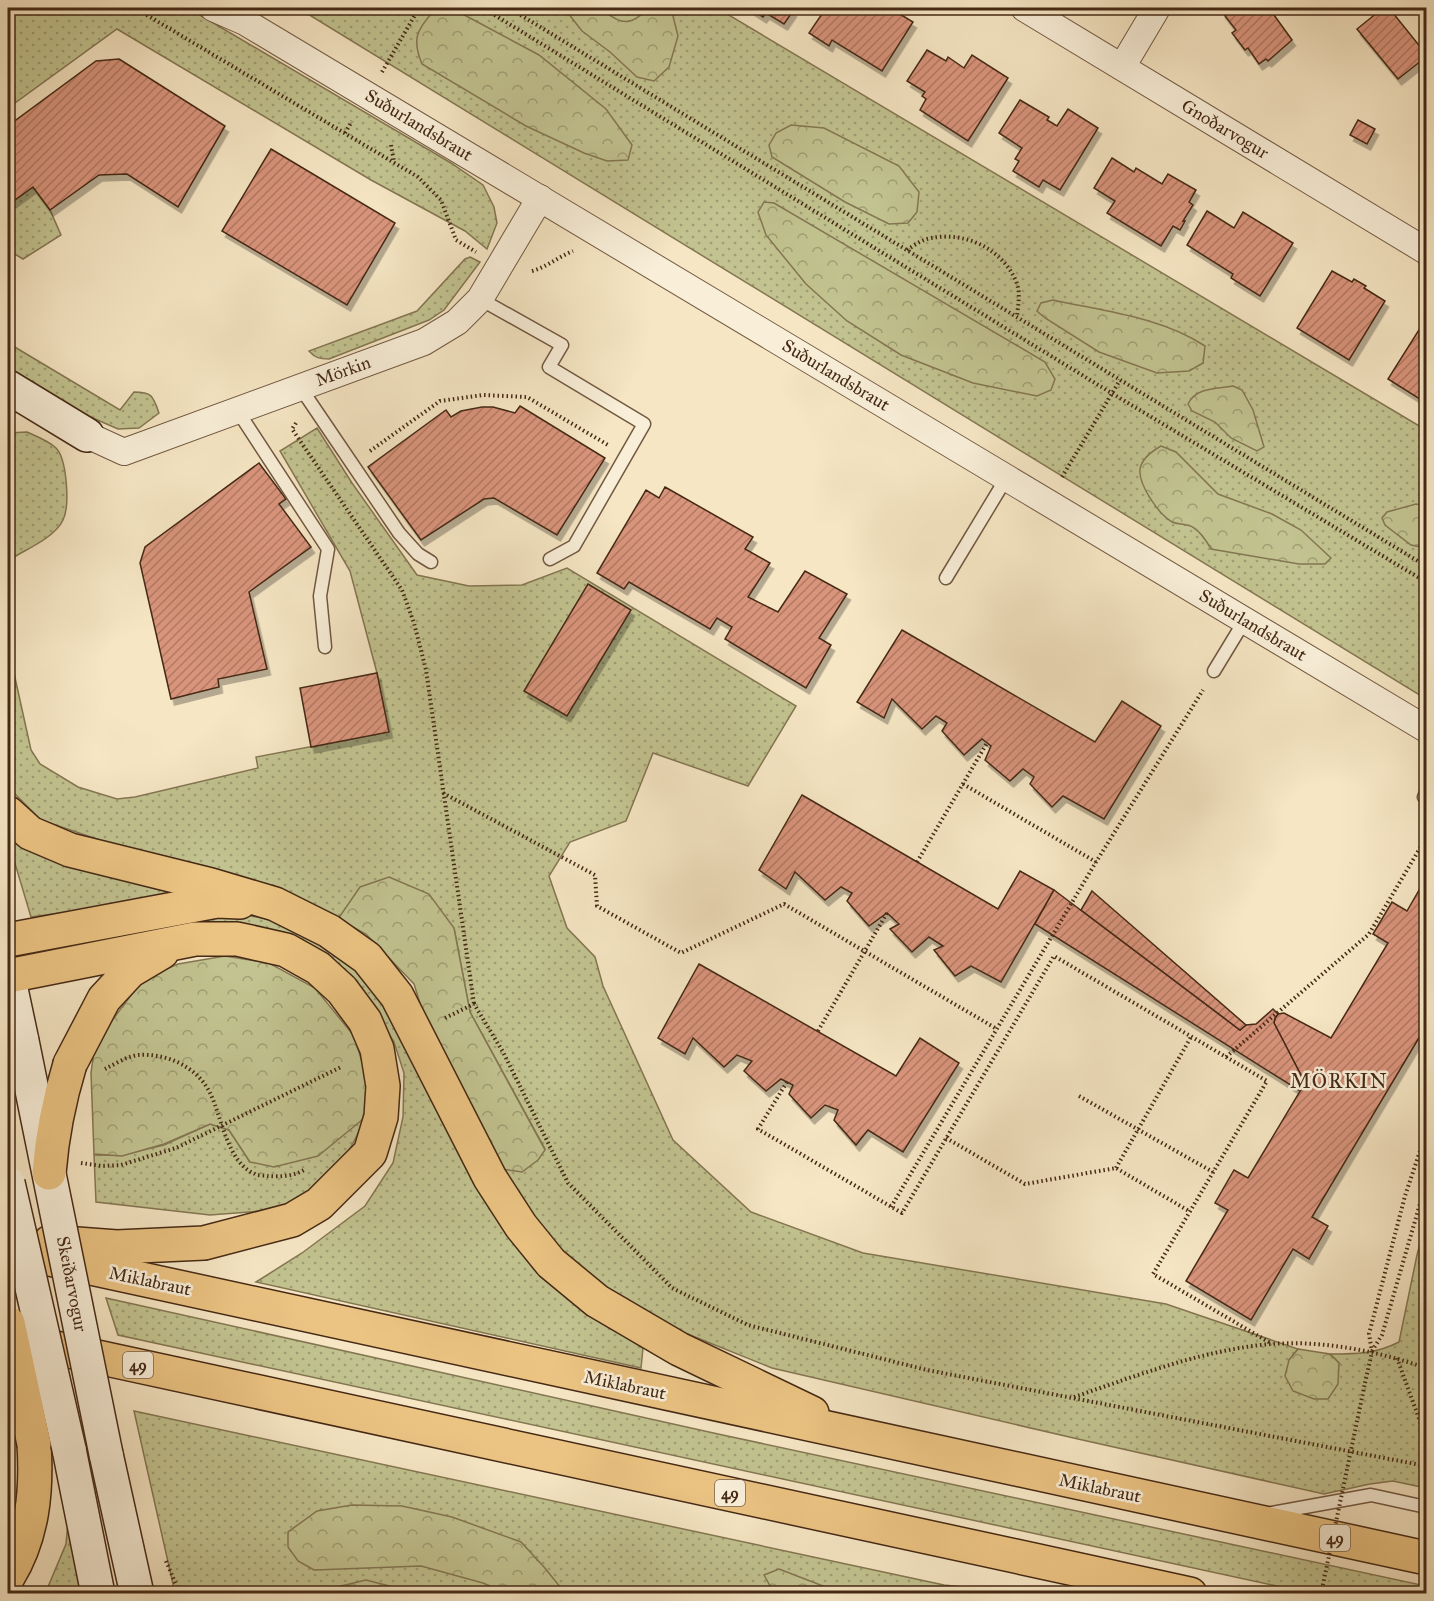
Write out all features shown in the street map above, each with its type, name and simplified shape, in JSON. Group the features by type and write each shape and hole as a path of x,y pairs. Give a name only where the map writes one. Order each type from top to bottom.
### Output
{"highway":[{"path":"8,813 30,833 70,850 211,885 275,904 329,931 367,958 397,996 490,1178 520,1226 551,1263 597,1301 679,1349 862,1437"},
{"path":"8,940 217,901 275,904"},
{"path":"8,976 195,939 237,939 286,950 318,968 342,990 365,1021 377,1049 383,1086 381,1117 370,1153 319,1204 292,1220 204,1243 117,1247 8,1239"},
{"path":"64,1168 52,1138 58,1102 70,1064 104,999 130,971 176,944"},
{"name":"Miklabraut","path":"8,1250 1426,1558"},
{"path":"8,1323 34,1444 36,1479 31,1516 19,1559 8,1577"},
{"name":"49","path":"8,1337 1190,1593"}],"main road":[{"path":"8,387 87,435"},
{"path":"8,416 27,417 87,435"},
{"name":"Skeiðarvogur","path":"8,976 22,1041 64,1168 106,1454 137,1593"},
{"path":"8,1183 69,1449 98,1593"}],"street":[{"name":"Suðurlandsbraut","path":"213,8 237,14 1426,729"},
{"name":"Gnoðarvogur","path":"1024,8 1426,251"},
{"path":"1122,67 1156,8"},
{"name":"Mörkin","path":"87,435 124,452 237,410 304,395 424,342 457,322 480,299 540,198"}],"lane":[{"path":"480,299 562,345 549,367 644,424 574,546 550,559"},
{"path":"304,395 399,533 418,554 431,562"},
{"path":"237,410 328,549 320,596 325,647"},
{"path":"946,578 1006,477"},
{"path":"1214,671 1245,620"},
{"name":"Miklabraut","path":"1243,1518 1371,1495 1426,1507"}],"path":[{"path":"135,8 418,177 441,200 456,240 482,255"},
{"path":"377,80 419,8"},
{"path":"483,8 1426,582"},
{"path":"509,8 1426,566"},
{"path":"345,133 357,114"},
{"path":"907,250 925,240 948,236 970,239 990,249 1006,265 1016,281 1020,298 1017,318"},
{"path":"1058,483 1120,380"},
{"path":"304,395 292,429 402,591 414,623 426,670 474,1004 503,1052 568,1184 672,1288 748,1325 927,1370 1426,1466"},
{"path":"352,464 440,401 483,395 527,397 626,455"},
{"path":"891,1207 1096,862 1214,671"},
{"path":"917,862 987,743"},
{"path":"963,784 1096,862"},
{"path":"443,793 595,875 597,906 681,953 784,904 997,1029"},
{"path":"1226,1057 1369,934 1426,838"},
{"path":"818,1031 887,913"},
{"path":"787,1082 758,1129 902,1213 1054,956 1267,1082 1153,1274 1272,1344"},
{"path":"442,1019 474,1004"},
{"path":"1116,1168 1191,1037"},
{"path":"102,1071 119,1061 138,1055 166,1058 185,1066 200,1077 211,1095 221,1125 238,1161 255,1175 276,1176 298,1173 307,1169"},
{"path":"64,1168 121,1165 176,1148 341,1067"},
{"path":"1079,1096 1213,1172"},
{"path":"1372,1352 1369,1334 1405,1196 1426,1133"},
{"path":"946,1138 1025,1184 1116,1168 1189,1211"},
{"path":"1321,1593 1372,1352 1383,1335 1426,1183"},
{"path":"1073,1397 1191,1358 1247,1346 1323,1344 1372,1352 1426,1368"},
{"path":"1397,1358 1426,1438"}],"green space":[{"path":"593,7 621,21 634,20 654,9 672,12 678,36 669,67 654,81 637,77 610,52 582,31 564,8"},
{"path":"8,8 188,8 451,163 483,185 494,207 497,223 487,249 465,231 371,180 117,29 8,108"},
{"path":"298,8 717,8 1426,430 1426,699"},
{"path":"455,10 539,55 606,109 632,145 628,160 607,161 526,126 422,64 417,42 423,24 434,11"},
{"path":"791,125 824,128 899,166 919,192 917,212 908,223 889,224 845,202 772,157 769,145 776,133"},
{"path":"33,187 50,210 61,235 23,259 8,250 8,205"},
{"path":"764,202 774,203 1045,362 1055,379 1051,390 1037,396 973,383 901,355 847,321 806,284 766,235 758,212"},
{"path":"470,257 480,262 444,310 429,320 329,359 318,358 309,351 417,311 465,259"},
{"path":"1053,300 1131,316 1170,328 1205,346 1203,363 1189,371 1157,373 1099,352 1037,311 1041,303"},
{"path":"8,343 120,410 134,392 140,392 151,396 159,413 139,428 118,429 86,415 8,369"},
{"path":"1233,386 1242,390 1253,410 1264,447 1257,451 1231,438 1215,422 1192,411 1188,404 1196,394"},
{"path":"317,428 352,483 417,575 469,586 522,585 567,568 796,706 748,786 653,753 626,821 570,842 549,876 567,928 595,957 603,986 673,1140 751,1212 863,1253 1166,1304 1298,1349 1289,1360 1339,1363 1330,1354 1374,1351 1399,1342 1426,1221 1426,1488 1393,1481 1324,1494 772,1368 628,1310 538,1228 502,1169 545,1149 470,1012 454,928 338,919 278,887 132,851 41,820 8,787 8,646 31,750 40,764 78,787 117,799 135,797 258,768 256,757 388,732 377,673 350,571 280,451"},
{"path":"27,432 50,443 60,454 65,472 66,504 63,520 54,532 14,557 8,556 8,433"},
{"path":"1161,446 1176,452 1218,494 1272,514 1301,530 1331,558 1325,564 1299,564 1211,549 1202,535 1194,528 1172,522 1165,517 1145,489 1140,475 1142,463 1146,457"},
{"path":"1416,504 1426,506 1426,548 1411,545 1385,525 1382,518 1387,512"},
{"path":"8,826 133,881 184,896 31,917 8,840"},
{"path":"389,877 429,894 454,928 470,1012 545,1150 538,1160 522,1172 502,1169 423,1013 414,984 366,934 338,919 360,887"},
{"path":"241,914 298,925 346,957 389,1003 433,1096 499,1223 584,1310 643,1348 641,1368 256,1282 302,1253 365,1206 393,1163 403,1117 404,1073 394,1042 366,996 338,964 285,939 36,957 37,947"},
{"path":"225,956 269,963 315,988 354,1036 368,1081 368,1115 318,1156 274,1167 250,1162 229,1130 210,1124 164,1144 122,1156 94,1154 91,1073 95,1043 144,978 178,964"},
{"path":"368,1115 339,1169 308,1195 274,1210 210,1215 96,1202 94,1155 122,1155 164,1145 210,1124 229,1130 250,1162"},
{"path":"106,1298 718,1434 1426,1586 1426,1593 1309,1593 118,1335"},
{"path":"1298,1349 1330,1354 1339,1363 1338,1384 1328,1399 1314,1399 1293,1391 1285,1376 1289,1360"},
{"path":"134,1411 944,1585 1017,1593 175,1593"},
{"path":"8,1440 12,1469 8,1532"},
{"path":"70,1500 89,1593 45,1594 66,1544"},
{"path":"352,1505 402,1506 452,1517 521,1542 565,1593 507,1593 483,1583 421,1566 314,1570 298,1561 288,1547 288,1532 317,1511"},
{"path":"779,1569 848,1593 774,1593 764,1575"},
{"path":"366,1580 389,1586 392,1593 332,1593 337,1587"}],"building":[{"path":"749,8 791,8 793,11 784,24 766,13 763,17"},
{"path":"826,8 890,8 913,22 882,71 832,40 829,46 809,33"},
{"path":"1228,8 1269,8 1292,40 1268,61 1266,59 1259,64 1248,48 1245,50 1232,33 1236,30 1222,12"},
{"path":"1383,8 1389,8 1426,54 1426,57 1398,79 1357,29"},
{"path":"927,50 946,61 948,57 964,68 972,55 1008,78 968,141 920,110 926,99 922,96 925,92 907,81"},
{"path":"119,59 225,126 178,207 127,174 99,175 50,210 33,187 8,205 8,163 14,158 8,150 8,126 96,61"},
{"path":"1020,100 1049,117 1047,120 1057,126 1068,109 1098,128 1060,190 1043,180 1039,187 1013,171 1019,161 1015,159 1022,148 999,133"},
{"path":"1358,120 1375,129 1367,144 1350,135"},
{"path":"271,149 395,223 347,305 222,231"},
{"path":"1112,158 1134,172 1136,168 1162,184 1168,174 1196,190 1189,202 1193,205 1180,230 1173,226 1161,246 1107,213 1115,201 1094,188"},
{"path":"1207,211 1234,228 1243,212 1293,243 1260,296 1231,278 1233,274 1187,245"},
{"path":"1332,271 1352,282 1354,279 1385,301 1349,360 1297,328"},
{"path":"1422,325 1426,328 1426,403 1388,379"},
{"path":"520,406 605,458 557,535 494,498 484,499 421,540 368,467 446,410 451,417 461,411 482,407 493,407 515,413"},
{"path":"259,463 286,499 279,504 311,547 249,592 267,669 218,679 219,687 171,699 140,563 145,547"},
{"path":"665,487 753,537 745,549 770,563 748,597 778,612 805,571 847,594 819,638 831,645 806,688 725,639 732,627 717,618 710,629 629,582 624,589 597,573 646,490 659,498"},
{"path":"588,584 631,610 567,716 524,691"},
{"path":"902,630 1095,742 1122,701 1161,726 1104,819 1063,796 1052,807 1030,784 1034,777 1023,769 1010,781 985,760 991,746 982,739 964,755 942,731 947,723 936,716 922,729 892,699 884,718 857,702"},
{"path":"377,673 389,732 311,747 300,688"},
{"path":"802,795 998,909 1020,871 1054,890 1001,982 971,966 955,976 934,950 943,946 929,937 912,952 890,929 899,924 887,913 869,926 847,901 852,893 841,887 825,900 795,872 786,889 759,870"},
{"path":"1426,878 1426,1026 1312,1217 1328,1226 1309,1259 1293,1249 1251,1320 1186,1281 1228,1210 1215,1203 1234,1170 1248,1178 1305,1083 1274,1023 1275,1018 1278,1014 1284,1013 1331,1038 1388,943 1373,934 1392,902 1407,911"},
{"path":"1054,890 1240,1030 1246,1025 1256,1024 1273,1009 1278,1014 1274,1023 1305,1083 1300,1091 1035,924"},
{"path":"1092,891 1246,1025 1240,1030 1081,910"},
{"path":"699,964 896,1076 920,1038 959,1063 903,1152 868,1130 856,1145 834,1120 838,1110 825,1105 811,1118 789,1094 793,1085 781,1079 766,1091 744,1071 752,1061 737,1055 724,1067 693,1038 685,1054 658,1038"}],"district":[{"name":"MÖRKIN","path":"1339,1081"}]}
